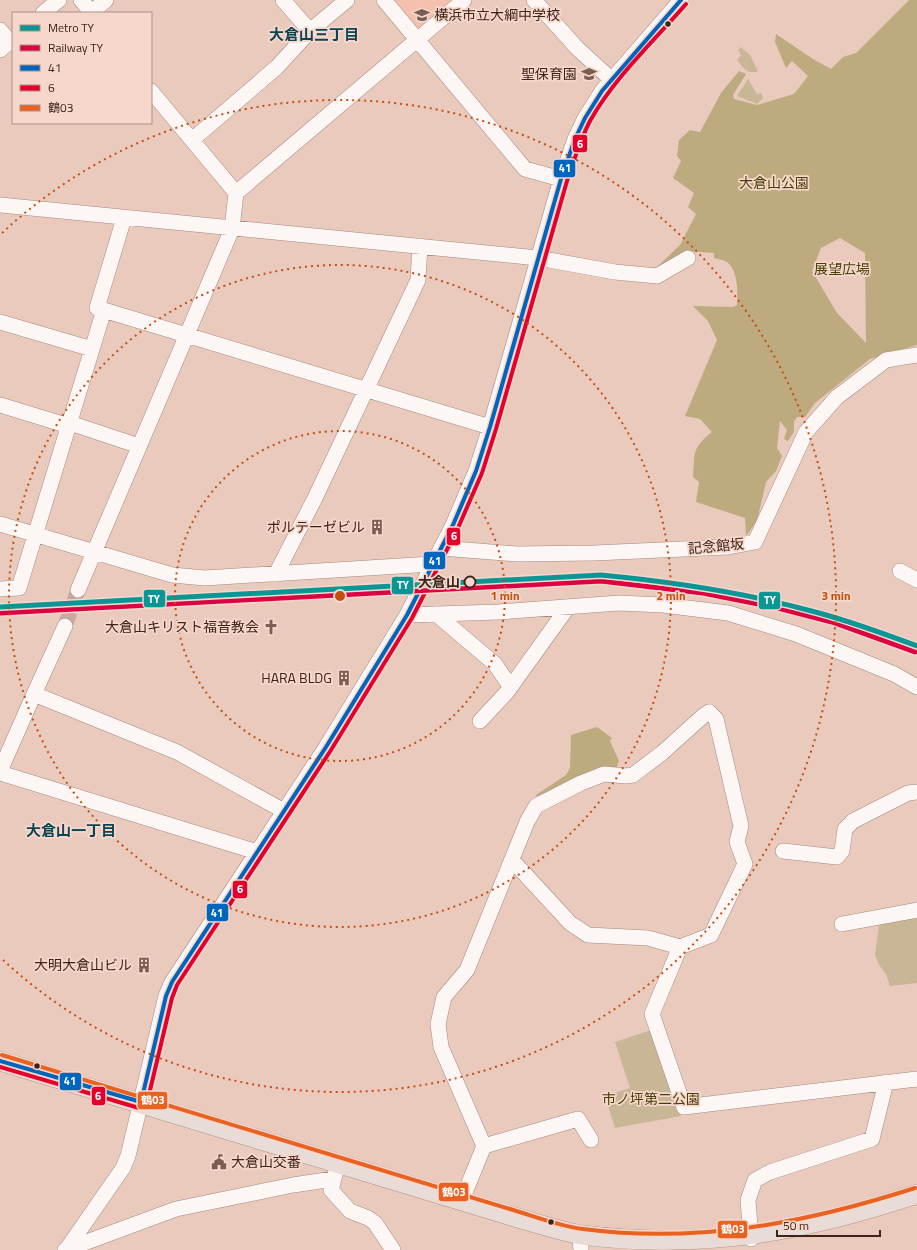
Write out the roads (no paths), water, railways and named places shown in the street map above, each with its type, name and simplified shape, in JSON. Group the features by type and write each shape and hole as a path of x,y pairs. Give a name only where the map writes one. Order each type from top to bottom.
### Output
{"main road":[{"path":"0,1061 141,1102 336,1171 462,1200 580,1242 674,1244 710,1243 751,1239 803,1229 917,1194"}],"street":[{"path":"45,12 59,0"},
{"path":"81,0 92,12 106,0"},
{"path":"283,0 310,31"},
{"path":"192,140 277,67 310,31 347,0"},
{"path":"384,0 525,169 561,178"},
{"path":"78,590 232,229 236,192 464,0"},
{"path":"534,0 577,48 612,80"},
{"path":"65,1250 123,1168 128,1156 166,996 172,982 366,684 407,615 466,496 490,427 561,178 585,118 602,91 681,0"},
{"path":"0,30 8,43"},
{"path":"152,92 236,192"},
{"path":"0,205 538,258 615,272 657,276 688,258"},
{"path":"124,218 97,308 490,427"},
{"path":"276,574 367,391 418,280 420,246"},
{"path":"0,589 19,588 104,310"},
{"path":"0,322 92,349"},
{"name":"記念館坂","path":"441,548 517,554 594,553 728,547 755,542 806,432 837,397 886,360 917,356"},
{"path":"0,405 139,446"},
{"path":"0,524 172,575 205,578 432,564"},
{"path":"900,571 917,580"},
{"path":"407,615 626,604 663,605 728,613 796,634 894,674 917,687"},
{"path":"480,721 510,686 568,607"},
{"path":"436,614 495,664 510,686"},
{"path":"65,626 0,772 257,852"},
{"path":"34,694 177,752 284,811"},
{"path":"462,1200 484,1146 441,1047 438,1024 444,997 467,970 527,822 536,806 581,783 604,774 626,776 633,775 662,753 703,716 709,712 716,719 740,826 737,842 745,864 711,935 680,947 648,938 588,935 570,923 512,860"},
{"path":"783,851 837,857 842,851 845,829 853,821 908,793 917,792"},
{"path":"842,924 917,910"},
{"path":"680,947 652,1014 684,1107 917,1079"},
{"path":"751,1239 748,1200 756,1180 770,1172 872,1139 886,1082"},
{"path":"484,1146 578,1119 591,1140"},
{"path":"65,1250 176,1209 293,1185 336,1171 332,1190 350,1211 368,1218 375,1223 393,1250"}],"tunnel":[{"path":"65,626 78,590"}],"metro line":[{"name":"TY","path":"0,607 601,575 711,589 792,606 844,620 917,646"}],"rail line":[{"name":"TY","path":"0,613 601,581 703,593 778,608 832,622 915,652"}],"place":[{"name":"横浜市立大綱中学校","path":"422,15"},
{"name":"聖保育園","path":"589,74"},
{"name":"ポルテーゼビル","path":"377,527"},
{"name":"大倉山","path":"470,582"},
{"name":"大倉山キリスト福音教会","path":"271,627"},
{"name":"HARA BLDG","path":"344,678"},
{"name":"大明大倉山ビル","path":"144,965"},
{"name":"大倉山交番","path":"219,1162"}],"district":[{"name":"大倉山三丁目","path":"314,35"},
{"name":"大倉山一丁目","path":"71,831"}],"park label":[{"name":"大倉山公園","path":"774,183"},
{"name":"展望広場","path":"842,269"},
{"name":"市ノ坪第二公園","path":"651,1099"}]}
